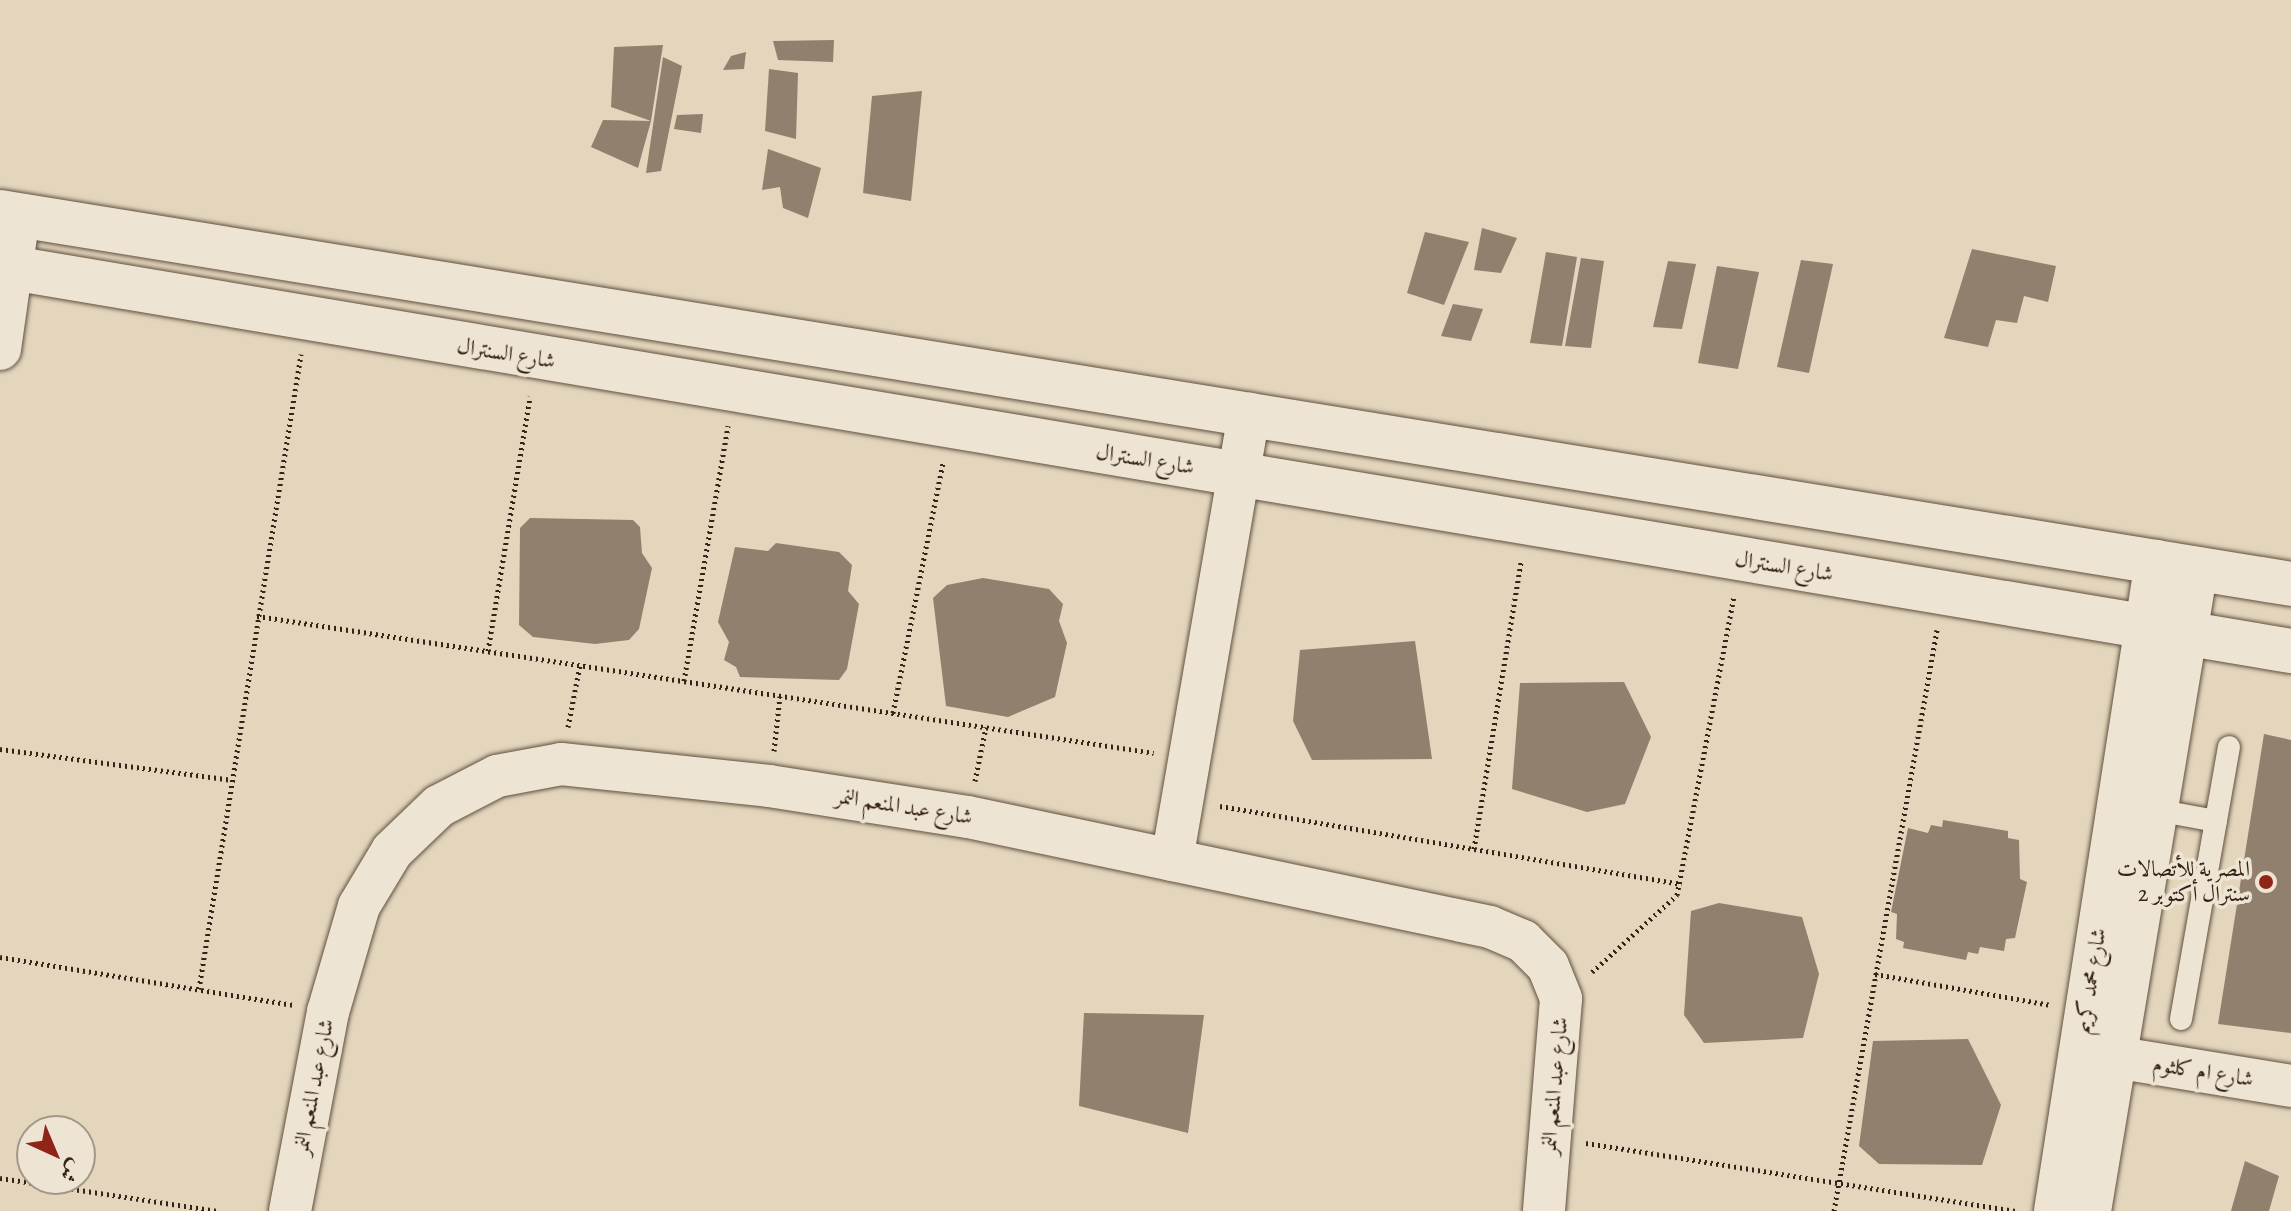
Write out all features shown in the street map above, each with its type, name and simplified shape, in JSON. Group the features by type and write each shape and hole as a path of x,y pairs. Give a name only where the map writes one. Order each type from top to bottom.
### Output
{"street":[{"path":"0,349 10,213 2291,584"},
{"name":"شارع السنترال","path":"5,267 306,321 2291,651"},
{"path":"1172,860 1249,414"},
{"name":"شارع محمد كريم","path":"2055,1211 2086,1011 2177,565"},
{"name":"شارع محمد كريم","path":"2090,1211 2156,810 2166,630"},
{"name":"شارع عبد المنعم النمر","path":"290,1211 328,1012 359,906 392,851 439,806 497,776 561,764 769,786 968,817 1490,927 1523,941 1548,966 1561,999 1544,1211"},
{"name":"شارع ام كلثوم","path":"2114,1057 2291,1086"}],"lane":[{"path":"2181,1019 2229,747"},
{"path":"2156,810 2216,821"}],"path":[{"path":"199,989 306,321"},
{"path":"488,651 536,359"},
{"path":"684,681 734,392"},
{"path":"893,713 950,428"},
{"path":"1474,849 1527,524"},
{"path":"1561,999 1669,904 1681,884 1741,560"},
{"path":"1834,1211 1943,594"},
{"path":"257,616 1190,758"},
{"path":"561,764 580,665"},
{"path":"769,786 780,696"},
{"path":"968,817 986,727"},
{"path":"0,749 231,780"},
{"path":"1182,800 1681,884"},
{"path":"0,957 328,1012"},
{"path":"1875,974 2086,1011"},
{"path":"1551,1138 2016,1211"},
{"path":"0,1178 218,1211"}],"building":[{"path":"834,40 833,62 778,60 773,41"},
{"path":"663,45 651,121 611,107 614,47"},
{"path":"746,52 744,69 723,70 731,56"},
{"path":"663,57 682,66 661,171 646,173"},
{"path":"769,69 798,73 796,139 765,131"},
{"path":"922,91 911,201 863,193 872,96"},
{"path":"703,114 701,133 674,129 677,115"},
{"path":"603,120 651,121 638,168 591,147"},
{"path":"768,149 821,168 808,218 783,208 780,187 762,190"},
{"path":"1482,228 1517,238 1501,273 1474,270"},
{"path":"1425,232 1469,242 1444,305 1407,293"},
{"path":"1972,249 2056,266 2048,302 2024,296 2017,323 1996,320 1988,347 1944,338"},
{"path":"1546,252 1577,257 1562,346 1530,343"},
{"path":"1581,258 1604,261 1591,348 1565,346"},
{"path":"1801,260 1833,264 1809,373 1777,367"},
{"path":"1668,261 1696,264 1682,329 1653,327"},
{"path":"1717,266 1759,272 1738,369 1698,363"},
{"path":"1453,304 1483,309 1471,341 1441,336"},
{"path":"530,518 633,520 640,527 642,553 652,568 639,629 629,640 595,644 533,637 519,625 520,528"},
{"path":"776,543 839,552 852,565 848,591 859,604 847,669 839,680 740,677 736,667 724,660 729,642 718,622 735,547 768,551"},
{"path":"983,578 1049,589 1063,604 1059,621 1067,643 1055,697 1008,717 946,706 933,598 947,585"},
{"path":"1415,641 1432,759 1312,760 1293,721 1300,650"},
{"path":"1624,682 1651,737 1625,804 1587,812 1512,789 1520,683"},
{"name":"المصرية للأتصالات سنترال أكتوبر 2","path":"2264,734 2291,740 2291,1033 2218,1024"},
{"path":"1943,820 2008,831 2008,838 2019,840 2020,879 2027,882 2015,938 2006,939 2004,951 1980,947 1978,954 1968,952 1966,960 1903,948 1904,942 1896,939 1897,914 1891,912 1908,828 1928,833 1931,825 1942,827"},
{"path":"1719,903 1802,917 1819,974 1803,1038 1704,1043 1684,1015 1691,911"},
{"path":"1084,1013 1204,1015 1188,1133 1079,1106"},
{"path":"1968,1039 2001,1105 1982,1165 1879,1164 1859,1146 1873,1041"},
{"path":"2245,1161 2279,1176 2269,1211 2231,1211"}],"place":[{"name":"المصرية للأتصالات سنترال أكتوبر 2","path":"2266,882"}]}
